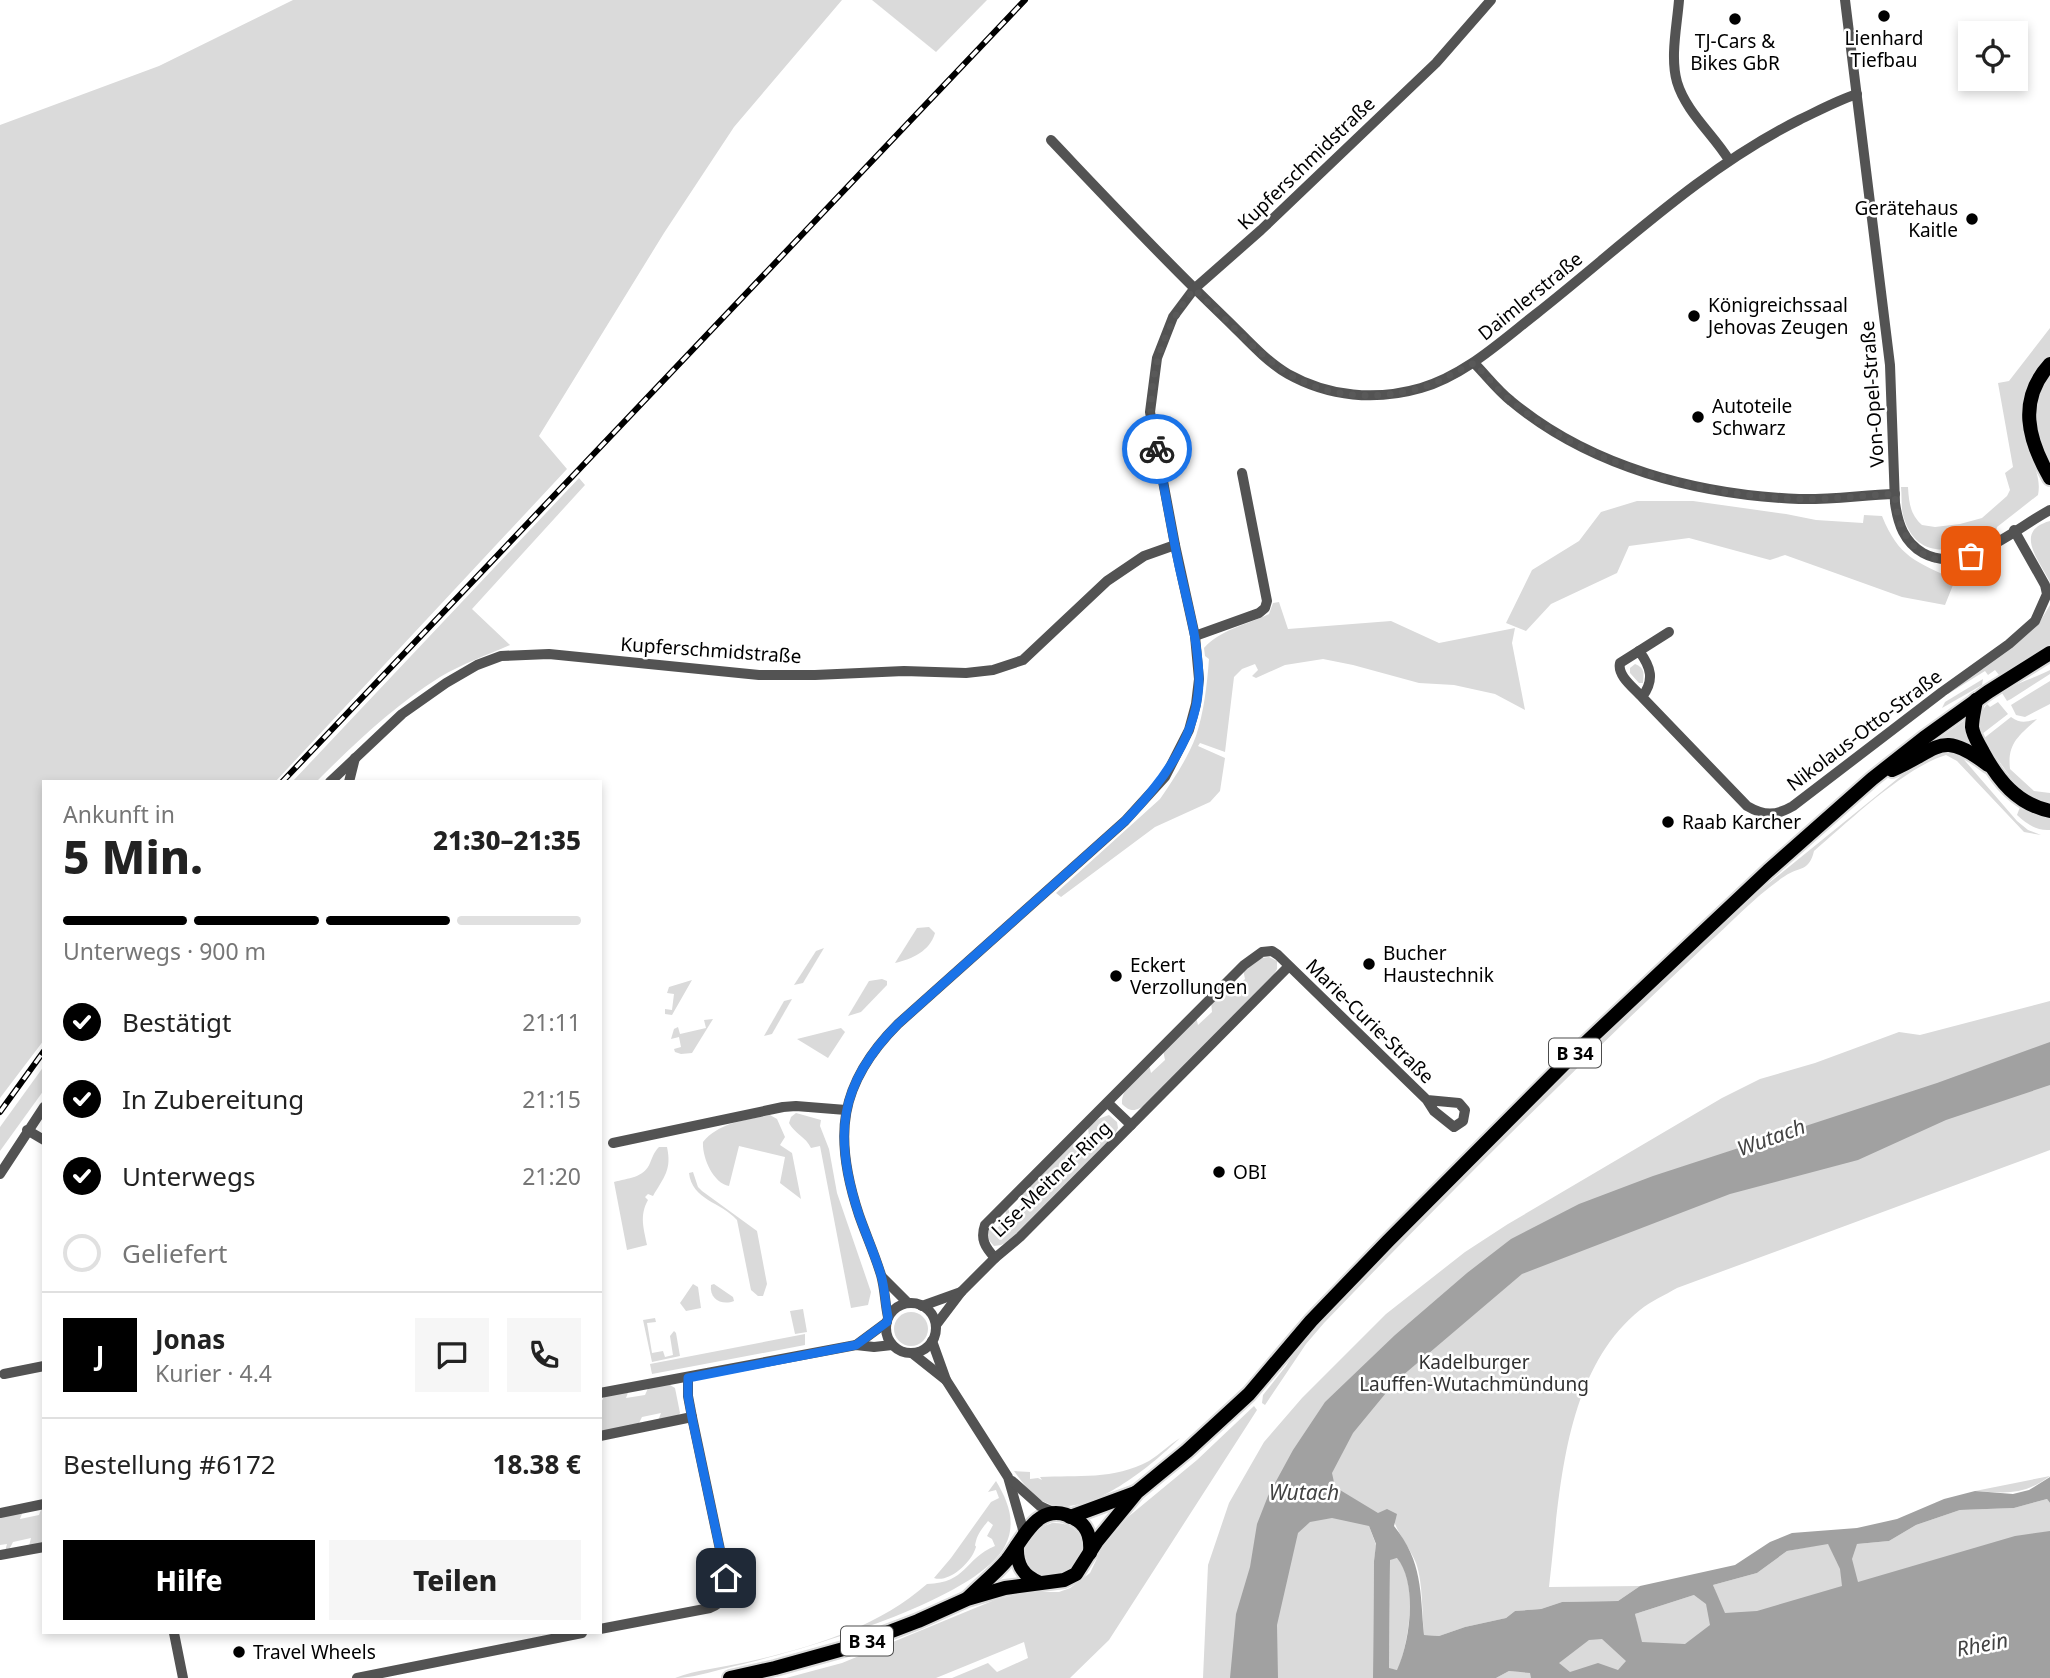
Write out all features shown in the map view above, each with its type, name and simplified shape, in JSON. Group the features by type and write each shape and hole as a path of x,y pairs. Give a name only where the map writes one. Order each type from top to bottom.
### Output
{"main road":[{"path":"2050,364 2041,374 2032,392 2028,414 2035,450 2050,478"},
{"name":"B 34","path":"730,1678 858,1644 967,1599 1005,1588 1056,1582 1071,1577 1082,1568 1090,1553 1137,1492 1250,1394 1346,1284 1576,1052 1768,871 1872,779 1982,696 2050,653"},
{"path":"1982,696 1973,719 1973,733 1992,768 2021,799 2036,808 2050,811"},
{"path":"1872,779 1906,764 1938,744 1948,743 1968,749 1992,768"},
{"name":"B 34","path":"967,1599 999,1568 1024,1533 1042,1518 1063,1516 1137,1492"},
{"path":"1063,1516 1084,1525 1088,1532 1090,1553"},
{"path":"1017,1546 1016,1555 1021,1570 1040,1583"}],"street":[{"name":"Kupferschmidstraße","path":"887,1320 882,1277 849,1182 843,1137 846,1110 853,1087 865,1063 880,1042 1125,821 1165,777 1189,730 1199,679 1195,636 1150,412 1157,358 1173,317 1194,289 1270,222 1436,64 1492,0"},
{"path":"1679,0 1674,63 1677,82 1685,100 1729,160"},
{"name":"Von-Opel-Straße","path":"1844,0 1890,365 1895,494 1897,518 1903,533 1919,551 1933,558 1948,561 1964,559 2050,510"},
{"name":"Daimlerstraße","path":"1051,140 1194,289 1287,373 1320,388 1379,397 1422,388 1474,363 1729,160 1784,127 1857,94"},
{"path":"1474,363 1510,401 1565,438 1630,468 1661,478 1726,493 1801,499 1895,494"},
{"path":"1195,636 1259,613 1265,608 1267,601 1242,473"},
{"name":"Nikolaus-Otto-Straße","path":"1669,632 1620,663 1618,668 1643,698 1747,806 1768,815 1781,813 2009,644 2035,621 2047,594 2045,585 2014,530"},
{"name":"Kupferschmidstraße","path":"332,780 402,714 446,682 477,665 501,656 549,654 760,675 816,676 904,671 966,673 993,670 1023,660 1107,581 1144,556 1175,545"},
{"path":"1639,651 1651,671 1643,698"},
{"path":"350,780 355,758"},
{"name":"Lise-Meitner-Ring","path":"936,1325 961,1292 1020,1237 1289,966 1272,951 1262,952 1244,965 985,1226 982,1235 986,1248 995,1258"},
{"name":"Marie-Curie-Straße","path":"1289,966 1427,1100"},
{"name":"Lise-Meitner-Ring","path":"1108,1103 1131,1125"},
{"path":"614,1143 796,1105 846,1110"},
{"path":"0,1174 42,1110"},
{"path":"27,1130 42,1139"},
{"path":"882,1277 908,1303"},
{"name":"Lise-Meitner-Ring","path":"922,1306 961,1292"},
{"path":"856,1345 900,1306 908,1303 922,1306 934,1317 936,1325 932,1341 927,1347 905,1353 892,1345 888,1338 887,1320"},
{"path":"932,1341 946,1380 1008,1477 1032,1500 1063,1516"},
{"path":"602,1393 856,1345 892,1345"},
{"path":"912,1353 946,1380"},
{"path":"4,1374 42,1366"},
{"path":"602,1629 710,1608 725,1598 726,1578 692,1418 688,1378"},
{"path":"602,1436 692,1418"},
{"path":"1008,1477 1024,1533"},
{"path":"0,1513 42,1504"},
{"path":"0,1555 42,1547"},
{"path":"174,1634 183,1678"},
{"path":"358,1678 577,1634"}],"green space":[{"path":"293,0 842,0 734,127 664,233 539,436 567,469 277,780 42,780 42,1043 0,1098 0,125 159,66"},
{"path":"872,0 987,0 936,52"},
{"path":"2050,328 2050,355 2033,377 2024,400 2023,413 2025,439 2038,479 2038,495 1997,527 1996,533 1983,539 1942,550 1919,542 1910,531 1903,515 1901,487 1908,487 1911,508 1918,521 1922,525 1935,527 1982,518 2007,496 2010,490 2005,473 2013,467 1998,383 2009,381"},
{"path":"2050,374 2050,462 2036,418 2039,398"},
{"path":"579,478 585,485 472,609 510,645 457,668 423,688 375,726 318,780 294,780"},
{"path":"1637,501 1693,501 1816,520 1863,523 1864,515 1882,516 1902,550 1910,557 1955,580 1945,605 1902,597 1785,555 1770,560 1689,538 1629,546 1617,573 1551,604 1526,631 1506,623 1532,570 1579,541 1601,512"},
{"path":"2050,521 2050,582 2035,556 2031,539 2039,526"},
{"path":"1279,602 1288,629 1391,621 1439,643 1515,628 1512,643 1525,710 1495,694 1454,685 1419,683 1323,659 1285,665 1256,678 1252,676 1258,670 1255,664 1242,669 1234,677 1225,752 1200,743 1198,746 1225,758 1220,791 1210,802 1155,827 1061,897 1056,893 1160,799 1185,761 1196,736 1203,708 1209,659 1205,656 1204,648 1226,632 1269,614 1273,603"},
{"path":"2050,605 2050,644 1999,675 1995,670 1988,675 1985,671 1948,694 1945,692 2039,623"},
{"path":"1635,664 1643,671 1643,683 1639,683 1630,673 1630,668"},
{"path":"2050,670 2050,674 2007,701 2002,693 2013,686"},
{"path":"1983,679 1982,685 1942,708 1945,702"},
{"path":"2050,681 2050,704 2025,717 2016,715 2011,705"},
{"path":"1998,702 2008,714 1982,734 1981,714 1987,704 1990,707"},
{"path":"1969,717 1973,741 1969,744 1951,739 1935,741"},
{"path":"2011,717 2024,722 2037,719 2012,746 2010,769 2034,791 2050,793 2050,802 2039,800 2019,789 1983,739"},
{"path":"1943,748 1960,755 2017,821 2028,830 2041,835 2024,832 1957,761 1946,755 1930,761 1895,783 1814,851 1807,866 1785,876 1754,900 1560,1085 1324,1323 1306,1344 1265,1405 1262,1403 1263,1395 1317,1323 1582,1056 1748,900 1928,754"},
{"path":"2020,807 2050,816 2050,830 2036,828 2024,821 2017,815"},
{"path":"929,927 935,933 929,945 914,956 895,963 917,928"},
{"path":"824,948 803,983 794,985 816,951"},
{"path":"1269,957 1277,961 1277,969 1272,978 1148,1104 1134,1110 1122,1104 1124,1093 1135,1078 1149,1065 1151,1073 1165,1060 1163,1050 1196,1017 1198,1025 1212,1012 1211,1002 1229,984 1231,992 1245,979 1243,969"},
{"path":"692,980 672,1015 665,1014 665,1009 672,1010 674,994 667,993 669,987"},
{"path":"869,981 887,981 887,985 861,1012 848,1016"},
{"path":"792,999 772,1034 764,1036 784,1001"},
{"name":"Kadelburger Lauffen-Wutachmündung","path":"2050,1001 2050,1150 1677,1288 1640,1310 1614,1336 1594,1367 1569,1438 1549,1587 1640,1586 1618,1601 1562,1602 1541,1609 1515,1611 1506,1618 1439,1636 1424,1635 1418,1571 1394,1519 1369,1526 1376,1545 1373,1678 1203,1678 1208,1565 1229,1503 1264,1442 1302,1398 1386,1314 1465,1252 1508,1224 1722,1098 1760,1079 1815,1063 1899,1032 1920,1035"},
{"path":"713,1019 692,1053 675,1052 674,1049 681,1047 679,1037 671,1039 674,1029 678,1027 680,1034 706,1028 704,1020"},
{"path":"841,1028 845,1032 828,1058 797,1039"},
{"path":"42,1069 42,1093 0,1151 0,1127"},
{"path":"796,1113 821,1120 820,1126 829,1149 837,1193 871,1292 868,1305 851,1308 820,1146 811,1148 791,1126 791,1117"},
{"path":"770,1115 777,1119 785,1137 780,1145 792,1153 801,1199 780,1183 785,1157 739,1146 729,1186 713,1175 707,1162 703,1142 710,1135 734,1123"},
{"path":"1109,1115 1117,1122 1118,1128 1111,1141 1012,1240 994,1246 988,1239 989,1229 994,1221 996,1229 1007,1219 1005,1210 1008,1207 1010,1216 1024,1202 1022,1193 1073,1141 1075,1150 1089,1136 1088,1127"},
{"path":"659,1147 667,1147 668,1162 666,1173 653,1196 648,1194 645,1197 648,1200 643,1222 647,1245 627,1250 614,1182 644,1172"},
{"path":"693,1172 702,1191 757,1231 767,1284 763,1296 758,1296 751,1290 737,1220 701,1195 691,1182 689,1173"},
{"path":"693,1284 698,1287 701,1308 686,1311 680,1303"},
{"path":"714,1284 733,1297 734,1301 725,1303 714,1298 711,1285"},
{"path":"803,1309 807,1332 795,1334 790,1311"},
{"path":"911,1312 923,1317 928,1329 923,1341 911,1346 899,1341 894,1329 899,1317"},
{"path":"655,1318 656,1322 647,1323 652,1353 663,1351 665,1357 673,1355 670,1336 674,1331 680,1356 652,1362 643,1320"},
{"path":"805,1334 805,1345 652,1374 650,1364"},
{"path":"670,1385 675,1388 680,1413 677,1417 658,1421 661,1413 642,1417 638,1425 602,1432 602,1400 605,1395 629,1390 626,1398 645,1395 649,1386"},
{"path":"1254,1406 1257,1410 1109,1640 1070,1678 952,1678 988,1663 997,1672 1028,1658 1024,1642 936,1678 786,1678 842,1663 997,1599 1031,1592 1059,1592 1070,1588 1090,1573 1102,1548 1128,1517 1197,1460"},
{"path":"1180,1438 1117,1488 1079,1504 1061,1506 1044,1502 1031,1492 1014,1471 1030,1472 1030,1479 1042,1480 1040,1477 1109,1474 1149,1461"},
{"path":"2050,1476 2031,1487 2014,1492 1975,1491"},
{"path":"996,1481 1010,1512 1009,1537 987,1567 958,1587 921,1606 835,1638 756,1661 675,1678 771,1656 843,1634 887,1613 927,1584 940,1583 958,1575 977,1557 995,1546 987,1536 993,1525 988,1521 978,1535 975,1549 967,1562 957,1572 945,1578 934,1578 991,1502 999,1498 996,1490 988,1492"},
{"path":"2047,1499 2050,1503 2050,1629 1815,1678 1496,1678 1509,1671 1525,1672 1578,1643 1637,1624 1635,1614 1694,1595 1718,1599 1713,1585 1757,1573 1787,1551 1828,1543 1837,1562 1857,1544 1889,1541 1916,1525 1960,1510 2014,1508"},
{"path":"42,1507 42,1543 29,1546 31,1538 13,1542 9,1550 5,1551 7,1544 0,1545 0,1515 23,1511 20,1519 39,1515"},
{"path":"1052,1523 1073,1528 1082,1543 1082,1552 1079,1561 1061,1575 1040,1578 1023,1563 1025,1549 1034,1533"},
{"path":"1398,1558 1408,1583 1410,1613 1398,1670 1389,1669 1390,1559"}],"water":[{"path":"2050,1042 2050,1085 1946,1120 1858,1160 1730,1194 1522,1274 1395,1382 1353,1433 1332,1473 1335,1487 1378,1513 1387,1509 1397,1514 1394,1526 1410,1552 1418,1578 1424,1635 1439,1636 1506,1618 1515,1611 1541,1609 1562,1602 1618,1601 1640,1586 1735,1565 1770,1542 1792,1533 1857,1528 1897,1519 1944,1499 1975,1491 2013,1494 2029,1490 2050,1477 2050,1503 2047,1499 2014,1508 1960,1510 1916,1525 1889,1541 1857,1544 1852,1559 1858,1582 2015,1536 2050,1531 2050,1678 1531,1678 1530,1673 1509,1671 1496,1678 1373,1678 1376,1544 1369,1526 1332,1518 1310,1522 1298,1533 1277,1625 1278,1678 1230,1678 1236,1614 1250,1567 1257,1524 1268,1496 1293,1450 1325,1402 1395,1335 1467,1273 1511,1239 1579,1204 1653,1176 1937,1083","holes":["1828,1544 1840,1569 1842,1586 1757,1611 1725,1613 1713,1585 1757,1573 1787,1551","1397,1558 1404,1569 1410,1597 1408,1629 1397,1670 1389,1668 1390,1560","1694,1595 1706,1604 1710,1625 1685,1644 1642,1642 1635,1614","1602,1639 1626,1661 1618,1670 1598,1663 1570,1672 1559,1663 1589,1640"]}],"railway":[{"path":"284,780 1025,0"},
{"path":"0,1112 42,1054"}],"way so far":[{"path":"1157,449 1150,412 1157,358 1173,317 1194,289 1287,373 1320,388 1379,397 1422,388 1474,363 1510,401 1565,438 1630,468 1726,493 1801,499 1895,494 1899,526 1907,540 1919,551 1948,561 1971,556"}],"place":[{"name":"Lienhard Tiefbau","path":"1884,16"},
{"name":"TJ-Cars & Bikes GbR","path":"1735,19"},
{"name":"Gerätehaus Kaitle","path":"1972,219"},
{"name":"Königreichssaal Jehovas Zeugen","path":"1694,316"},
{"name":"Autoteile Schwarz","path":"1698,417"},
{"name":"Raab Karcher","path":"1668,822"},
{"name":"Bucher Haustechnik","path":"1369,964"},
{"name":"Eckert Verzollungen","path":"1116,976"},
{"name":"OBI","path":"1219,1172"},
{"name":"Travel Wheels","path":"239,1652"}],"route":[{"path":"726,1578 692,1418 688,1378 856,1345 887,1322 882,1277 849,1182 843,1137 846,1110 853,1087 865,1063 880,1042 898,1024 1125,821 1165,777 1189,730 1199,679 1195,636 1157,449"}],"water label":[{"name":"Wutach","path":"1771,1137"},
{"name":"Wutach","path":"1304,1492"},
{"name":"Rhein","path":"1982,1644"}]}
